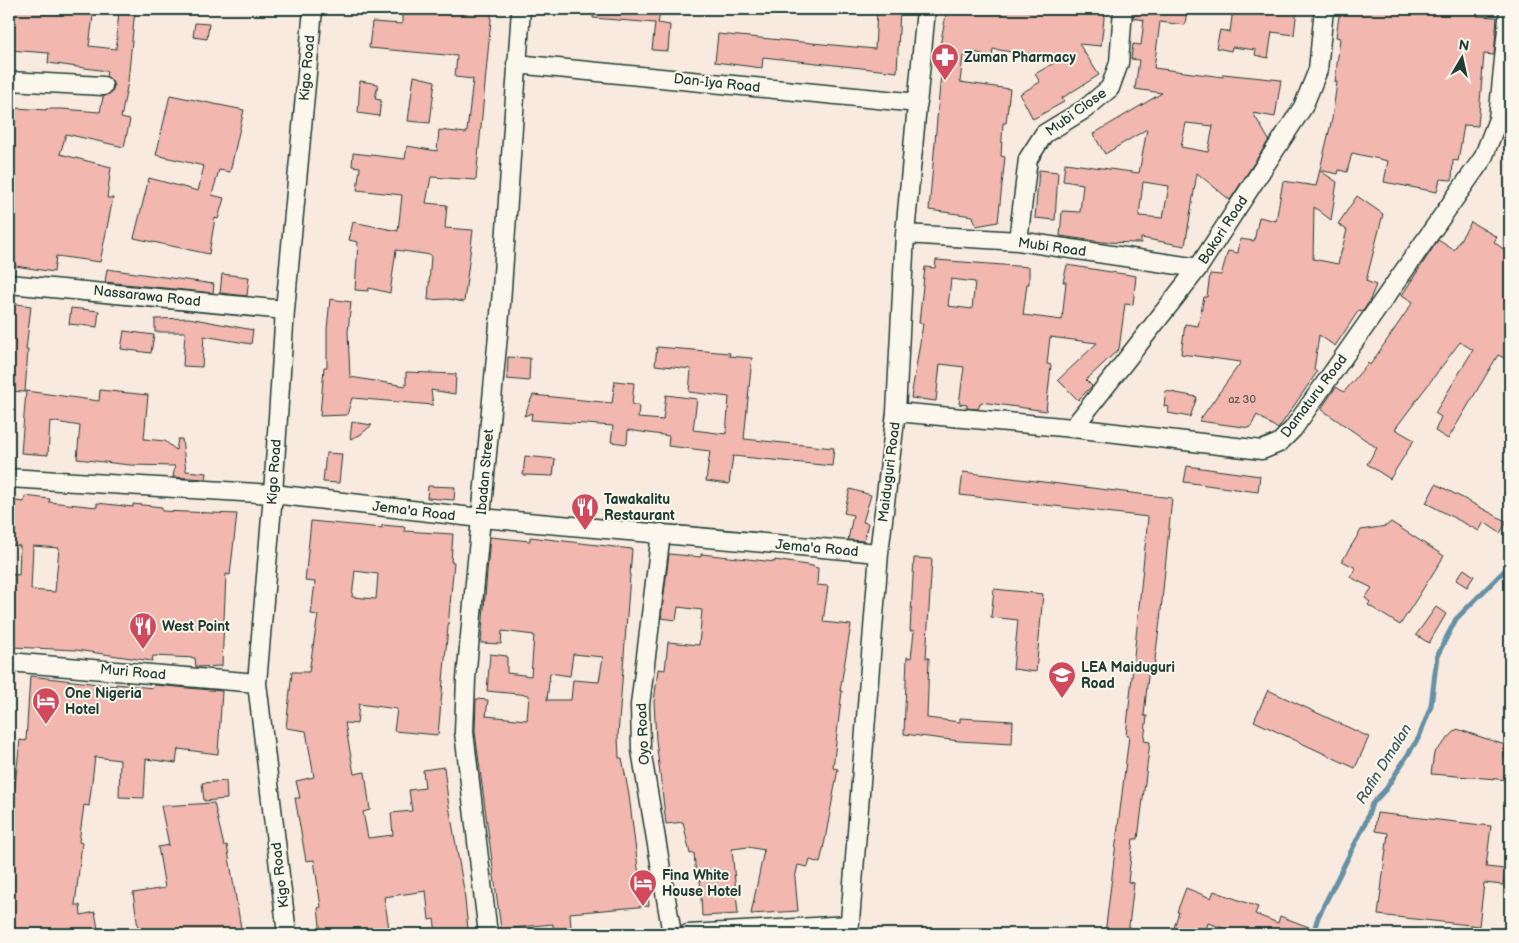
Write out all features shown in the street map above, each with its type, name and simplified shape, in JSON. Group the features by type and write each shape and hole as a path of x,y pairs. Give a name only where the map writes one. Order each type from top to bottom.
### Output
{"street":[{"name":"Kigo Road","path":"287,934 258,683 285,310 313,9"},
{"name":"Ibadan Street","path":"488,934 464,732 501,303 521,9"},
{"name":"Maiduguri Road","path":"849,930 879,554 896,412 906,234 926,9"},
{"name":"Mubi Close","path":"1018,241 1028,160 1044,134 1085,109 1110,88 1119,63 1123,9"},
{"name":"Bakori Road","path":"1073,428 1198,268 1303,108 1318,70 1324,9"},
{"name":"Damaturu Road","path":"896,412 1073,428 1262,450 1279,443 1293,428 1483,158 1498,119 1509,9"},
{"name":"Dan-Iya Road","path":"516,64 918,103"},
{"path":"9,81 103,86"},
{"name":"Mubi Road","path":"906,234 1018,241 1198,268"},
{"name":"Nassarawa Road","path":"9,284 285,310"},
{"name":"Jema'a Road","path":"9,478 273,494 481,518 879,554"},
{"name":"Oyo Road","path":"661,533 640,705 640,741 672,934"},
{"name":"Muri Road","path":"9,662 258,683"},
{"path":"688,934 849,930"}],"building":[{"path":"9,9 94,9 89,46 116,49 119,9 135,9 128,82 121,118 130,120 124,147 66,134 60,154 111,167 107,198 113,198 100,262 56,256 54,272 9,265 9,110 16,110 16,108 62,109 100,112 103,97 112,92 114,86 112,81 106,76 107,71 48,63 49,53 9,50"},
{"path":"402,9 492,9 476,180 431,177 426,203 447,205 445,228 473,230 464,302 448,299 428,300 431,255 396,250 390,293 369,288 368,291 355,290 358,242 349,240 353,222 398,231 402,195 357,190 360,167 352,166 353,153 405,159 407,146 437,151 439,130 466,133 467,131 473,79 455,77 457,56 369,48 372,22 402,24"},
{"path":"594,9 661,9 658,23 670,25 668,51 652,50 655,23 593,18"},
{"path":"877,9 900,9 897,72 763,57 762,68 715,62 718,34 875,49"},
{"path":"947,9 1009,9 1040,12 1040,9 1105,9 1101,46 1079,44 1099,75 1062,98 1064,102 1033,119 1020,94 1040,82 1035,74 1064,57 993,49 992,56 973,52 973,57 963,56 960,82 1010,89 1006,123 1003,123 1001,156 1005,157 998,222 976,226 973,216 929,210 942,62 937,61"},
{"path":"1133,9 1187,9 1185,25 1160,22 1154,68 1223,77 1223,74 1281,80 1275,117 1253,113 1269,140 1230,200 1197,173 1185,246 1141,238 1141,243 1102,242 1060,236 1062,211 1080,212 1083,184 1063,181 1065,163 1139,173 1147,129 1105,154 1093,134 1162,93 1135,89 1139,60 1131,59 1133,44 1141,45 1144,20 1133,18","holes":["1186,123 1213,126 1208,152 1181,147","1143,182 1169,186 1163,218 1139,216"]},
{"path":"1233,9 1297,9 1294,35 1272,32 1268,58 1255,55 1256,50 1232,47 1231,51 1216,48 1220,30 1230,32"},
{"path":"1340,9 1478,9 1477,16 1497,17 1494,55 1484,54 1478,126 1464,125 1458,161 1453,160 1452,180 1440,179 1437,192 1384,182 1388,161 1352,153 1347,172 1339,170 1338,174 1320,170 1332,119 1337,82 1335,82 1340,38 1336,37"},
{"path":"195,23 209,24 207,39 193,37"},
{"path":"414,76 435,81 430,123 408,121"},
{"path":"360,81 378,84 375,99 381,100 379,116 358,113"},
{"path":"170,95 244,110 230,172 219,170 212,195 224,198 218,219 215,218 209,254 134,238 149,178 198,191 204,166 156,155"},
{"path":"1039,170 1058,172 1055,220 1035,218"},
{"path":"1320,170 1337,182 1331,220 1314,207 1313,259 1338,264 1347,230 1338,224 1357,196 1383,214 1366,281 1376,285 1369,302 1363,311 1359,310 1335,346 1319,335 1314,370 1317,372 1278,429 1257,415 1250,428 1199,421 1241,362 1181,354 1185,324 1198,326 1204,297 1207,297 1210,274 1221,275 1228,251 1238,253 1240,239 1254,241 1259,217 1276,221 1283,181 1316,186"},
{"path":"1471,222 1497,237 1494,242 1510,254 1510,361 1498,355 1448,439 1435,431 1441,417 1435,413 1473,350 1460,342 1395,429 1414,440 1390,479 1367,464 1377,448 1321,409 1336,387 1344,392 1368,363 1370,365 1413,302 1402,295 1438,240 1454,250"},
{"path":"936,260 1029,267 1029,284 1027,284 1023,315 1062,320 1066,282 1063,282 1067,265 1136,276 1133,305 1125,304 1119,349 1086,380 1092,386 1078,400 1058,380 1097,343 1050,337 1047,364 1051,365 1046,411 981,402 978,409 967,408 967,405 959,404 964,367 940,364 936,401 911,398 923,324 919,323 925,267 935,268","holes":["951,279 975,282 972,309 948,306"]},
{"path":"107,269 214,284 213,293 105,282"},
{"path":"222,274 249,277 247,296 220,293"},
{"path":"330,299 351,302 348,332 350,377 406,386 406,372 456,374 455,394 431,390 433,405 352,398 347,415 320,416 324,367 327,367 327,329"},
{"path":"9,303 31,306 26,350 28,350 25,392 9,391"},
{"path":"71,308 99,311 97,327 69,324"},
{"path":"189,318 253,330 251,344 204,336 202,367 183,366 185,332 155,332 155,319"},
{"path":"124,331 154,335 151,353 121,349"},
{"path":"657,347 730,353 729,356 752,358 744,439 834,448 832,466 733,456 729,484 706,481 710,451 668,446 669,436 628,430 627,444 611,442 613,426 531,420 532,413 524,416 533,395 612,403 615,381 634,383 632,405 639,405 638,418 663,420 666,395 697,399 693,430 726,434 729,397 689,392 691,369 655,365"},
{"path":"508,357 530,358 529,381 507,379"},
{"path":"100,390 148,395 144,439 165,441 176,450 178,439 182,439 186,471 207,473 206,479 173,477 175,466 130,465 77,459 80,426 50,421 48,455 21,453 26,391 99,401"},
{"path":"1166,391 1197,397 1190,417 1168,413 1169,407 1164,406"},
{"path":"352,422 372,425 360,435 350,439"},
{"path":"326,453 342,454 339,483 323,482"},
{"path":"525,456 555,459 553,476 523,475"},
{"path":"1187,466 1260,476 1258,492 1184,482"},
{"path":"963,472 1172,498 1154,667 1149,666 1144,716 1147,716 1144,741 1150,742 1138,839 1133,839 1128,882 1134,883 1128,934 1105,934 1129,736 1126,736 1148,517 960,495"},
{"path":"1436,484 1507,522 1500,533 1484,522 1479,531 1426,503"},
{"path":"428,486 455,487 454,500 427,498"},
{"path":"850,489 871,495 863,522 868,523 864,541 848,540 853,515 844,513"},
{"path":"25,496 50,499 49,502 97,507 97,503 133,507 133,504 162,507 162,511 237,514 230,575 226,574 222,666 196,667 195,658 153,656 152,661 76,650 12,647 13,634 9,634 9,574 19,575 20,546 9,545 9,500 24,502","holes":["33,546 59,548 55,592 31,590"]},
{"path":"311,521 382,528 382,525 405,527 404,531 453,534 451,562 454,562 438,735 394,731 397,709 359,704 357,724 345,723 354,774 365,772 370,810 363,812 368,838 393,835 391,813 412,811 409,790 425,788 423,770 444,767 464,890 468,929 436,932 434,919 429,920 426,891 384,897 390,934 321,934 318,908 321,907 314,860 306,861 295,798 300,798 296,781 314,777 306,731 286,728 292,672 309,672 318,615 311,614 315,582 305,581","holes":["355,571 378,574 376,599 352,597"]},
{"path":"1391,522 1444,556 1400,625 1368,605 1370,602 1365,598 1372,588 1350,577 1356,568 1342,561 1361,530 1386,526"},
{"path":"490,537 530,541 530,537 632,549 618,735 619,758 622,758 629,795 639,876 647,875 649,906 570,913 571,928 553,930 553,924 501,929 475,732 476,699 488,700 486,716 527,720 529,695 487,691 490,654 507,656 507,673 531,676 534,635 502,631 501,644 481,643","holes":["573,654 603,657 599,682 573,680 571,700 547,700 550,673 570,676"]},
{"path":"669,554 701,557 701,554 775,562 775,560 813,566 818,568 817,585 828,586 823,622 851,625 840,691 842,691 833,768 838,769 825,840 820,863 810,860 808,867 798,865 795,878 798,911 751,914 764,850 748,847 732,849 738,914 702,916 700,877 696,877 694,853 690,854 683,822 666,824 656,740 654,702 658,669 665,670 668,642 699,645 702,610 678,607 676,620 661,618"},
{"path":"914,558 932,559 926,658 929,658 927,718 960,722 960,718 1013,721 1012,744 959,741 904,734 907,657 911,658 914,631 910,631"},
{"path":"1464,569 1474,576 1467,587 1456,580"},
{"path":"994,589 1043,594 1036,672 1013,669 1018,620 991,617"},
{"path":"1436,607 1446,614 1429,643 1416,635"},
{"path":"30,676 116,686 116,684 153,688 154,685 222,691 218,754 178,749 176,763 146,759 144,798 119,797 120,760 95,757 89,806 84,805 79,842 82,843 75,905 80,905 81,915 95,912 99,934 9,934 9,838 20,740 26,741"},
{"path":"1268,690 1369,737 1355,768 1254,721"},
{"path":"1457,729 1505,745 1504,757 1510,759 1510,780 1431,774 1434,753"},
{"path":"226,781 227,799 204,801 202,783"},
{"path":"214,803 224,846 227,845 242,934 194,934 194,931 174,934 139,934 133,893 165,888 158,847 169,845 161,806"},
{"path":"1377,813 1491,826 1486,867 1505,869 1503,885 1484,883 1479,926 1378,915 1388,833 1375,831"},
{"path":"1186,888 1211,898 1214,891 1258,907 1255,914 1278,923 1280,916 1327,934 1241,934 1208,923 1205,934 1172,934 1179,912 1177,912"}],"waterway":[{"name":"Rafin Dmalan","path":"1313,934 1318,917 1365,824 1372,804 1386,789 1419,737 1431,706 1437,656 1456,619 1510,565"}],"place":[{"name":"Zuman Pharmacy","path":"945,81"},
{"name":"Tawakalitu Restaurant","path":"585,531"},
{"name":"West Point","path":"143,650"},
{"name":"LEA Maiduguri Road","path":"1062,699"},
{"name":"One Nigeria Hotel","path":"46,725"},
{"name":"Fina White House Hotel","path":"643,907"}]}
